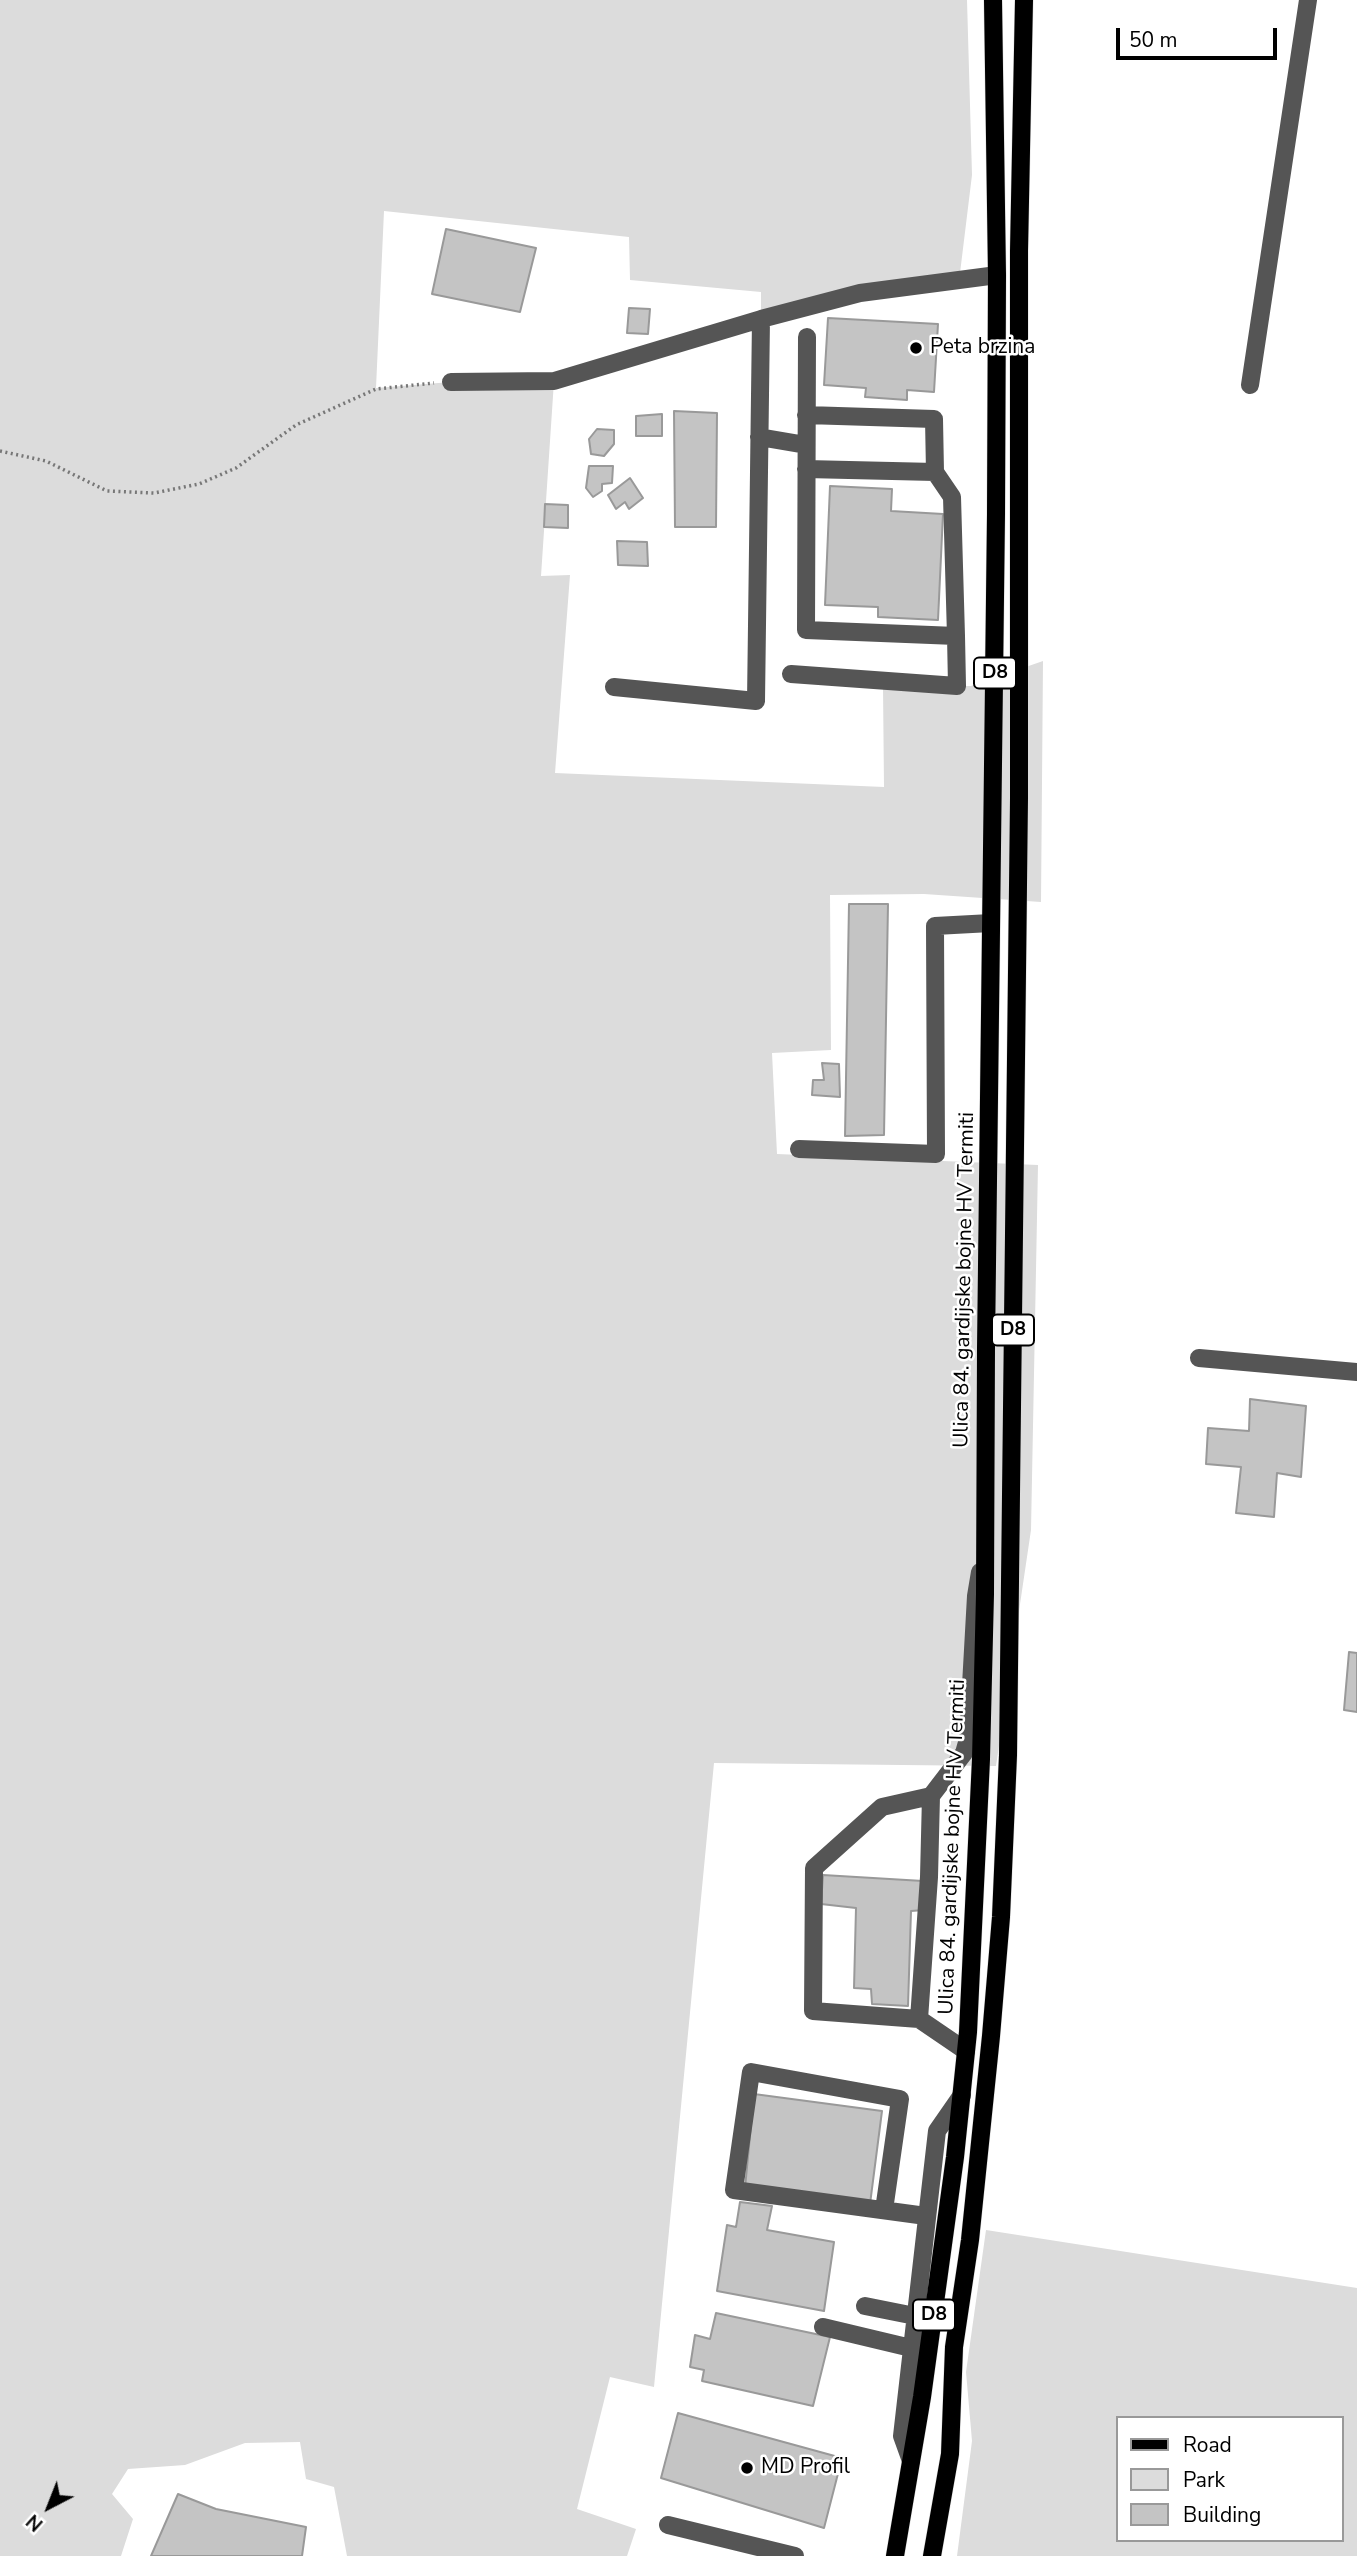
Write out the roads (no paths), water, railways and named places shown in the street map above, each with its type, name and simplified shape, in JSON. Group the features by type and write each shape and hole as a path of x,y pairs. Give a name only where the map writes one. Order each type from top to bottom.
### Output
{"main road":[{"name":"Ulica 84. gardijske bojne HV Termiti","path":"895,2556 946,2232 962,2095 975,1920 985,1548 991,923 997,275 993,0"},
{"name":"D8","path":"932,2556 950,2454 954,2347 970,2241 988,2074 1001,1917 1009,1755 1024,0"}],"street":[{"path":"1250,385 1308,0"},
{"path":"450,382 554,381 761,319 860,293 997,275"},
{"path":"614,687 756,701 761,319"},
{"path":"807,337 806,630 956,636"},
{"path":"791,674 957,686 952,497 935,472 934,419 806,415"},
{"path":"759,437 806,444"},
{"path":"806,469 935,472"},
{"path":"799,1149 936,1154 935,926 991,923"},
{"path":"1199,1358 1357,1372"},
{"path":"919,2019 932,1796 964,1753 968,1739 976,1596 985,1548"},
{"path":"932,1796 882,1807 814,1868 813,2011 919,2019 966,2051"},
{"path":"884,2210 900,2099 751,2072 734,2190 926,2216"},
{"path":"911,2461 902,2436 937,2131 962,2095"},
{"path":"865,2306 915,2316"},
{"path":"823,2327 911,2348"},
{"path":"668,2525 795,2556"}],"place":[{"name":"Peta brzina","path":"916,348"},
{"name":"MD Profil","path":"747,2468"}]}
